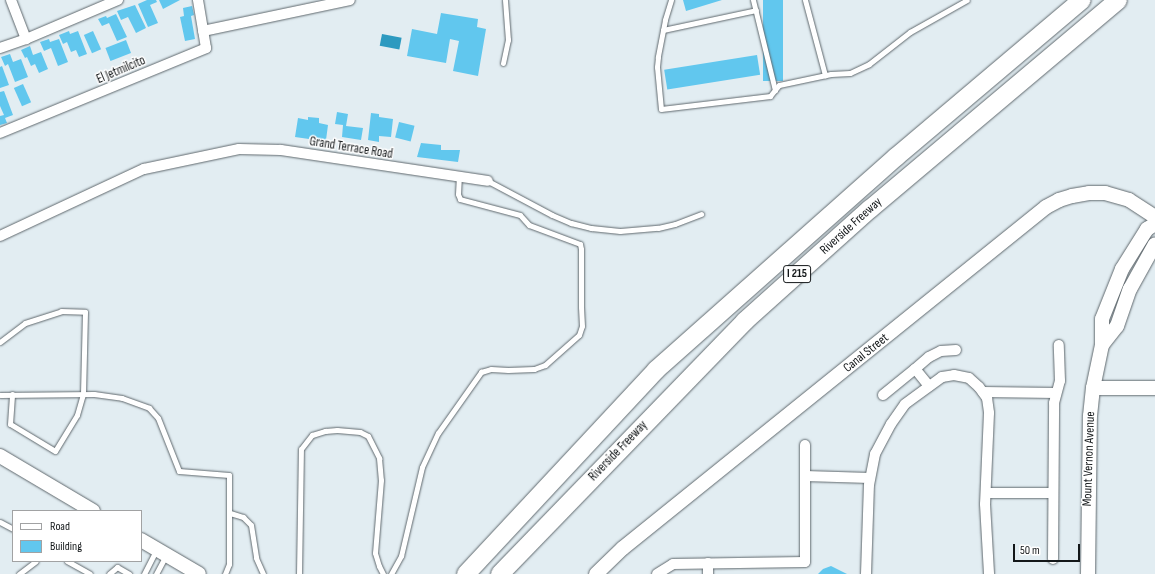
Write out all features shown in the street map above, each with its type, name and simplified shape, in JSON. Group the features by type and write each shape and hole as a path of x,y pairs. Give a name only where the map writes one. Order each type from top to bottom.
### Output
{"highway":[{"name":"Riverside Freeway","path":"466,574 656,370 896,157 1082,0"},
{"name":"Riverside Freeway","path":"500,574 744,321 870,209 1118,0"}],"street":[{"path":"11,0 26,39"},
{"path":"0,48 26,39 118,0"},
{"name":"El Jetmilcito","path":"0,133 206,48 198,0"},
{"path":"203,31 350,0"},
{"name":"Grand Terrace Road","path":"0,236 144,169 239,150 281,150 488,181"},
{"name":"Canal Street","path":"596,574 623,548 1046,208 1059,200 1072,196 1089,193 1105,193 1129,200 1155,217"},
{"name":"Mount Vernon Avenue","path":"1088,574 1088,449 1093,388 1102,345 1102,319 1122,270 1147,229 1155,224"},
{"name":"Mount Vernon Avenue","path":"1102,345 1117,326 1130,289 1155,244"},
{"path":"1053,559 1054,403 1060,380 1059,345"},
{"path":"883,395 929,357 941,351 956,350"},
{"path":"915,369 929,386"},
{"path":"866,574 870,478 875,454 891,424 905,404 942,377 954,375 968,378 983,392 987,398 989,413 986,493 989,574"},
{"path":"1093,388 1155,388"},
{"path":"983,392 1056,393"},
{"path":"657,574 673,564 805,562 805,445"},
{"path":"0,456 91,510"},
{"path":"805,476 870,478"},
{"path":"986,493 1053,493"},
{"path":"142,541 199,574"},
{"path":"708,563 708,574"}],"lane":[{"path":"503,63 508,40 505,0"},
{"path":"671,0 663,30 657,67 661,109 770,96 779,86 825,75 850,73 869,64 910,32 967,0"},
{"path":"753,0 775,90"},
{"path":"805,0 825,75"},
{"path":"663,30 756,10"},
{"path":"391,574 401,556 422,467 438,434 481,372 491,369 534,369 545,365 579,335 582,326 580,307 580,244 529,225 520,215 460,199 458,194 458,177"},
{"name":"Grand Terrace Road","path":"488,181 552,215 571,223 591,228 620,231 658,228 676,224 701,214"},
{"path":"0,342 25,323 61,311 85,312 83,394 77,415 55,451 10,424 12,394"},
{"path":"0,394 83,394 122,398 149,408 158,418 179,471 229,475 229,564 225,574"},
{"path":"299,574 301,450 312,435 325,431 350,430 360,432 368,436 379,458 381,480 375,553 383,574"},
{"path":"230,513 243,517 251,526 256,558 263,574"},
{"path":"0,522 12,528"},
{"path":"144,574 161,552"},
{"path":"156,574 161,552"},
{"path":"19,574 35,562"},
{"path":"69,562 90,574"},
{"path":"109,574 117,567 129,574"}],"water":[{"path":"382,34 402,38 399,50 380,46"}],"building":[{"path":"147,0 156,0 157,2 150,5 158,23 148,27 138,4"},
{"path":"159,0 180,0 163,9"},
{"path":"683,0 722,0 686,11"},
{"path":"763,0 783,0 783,81 763,81"},
{"path":"135,5 146,28 136,33 128,17 121,20 117,11"},
{"path":"192,6 194,15 191,16 195,39 185,41 180,17 184,16 183,8"},
{"path":"441,13 478,19 477,27 486,29 478,76 453,71 459,41 450,39 446,63 407,56 412,29 437,34"},
{"path":"116,14 127,37 117,41 109,23 102,26 98,19 106,16 107,18"},
{"path":"69,31 70,34 78,31 87,54 79,57 76,50 71,52 67,42 63,44 59,35"},
{"path":"93,31 101,49 92,53 84,35"},
{"path":"49,39 50,42 59,39 68,62 58,66 51,48 44,51 40,42"},
{"path":"126,40 131,53 110,61 105,48"},
{"path":"30,46 33,55 41,52 48,69 39,73 35,64 31,66 27,57 25,58 21,50"},
{"path":"10,54 13,62 21,59 28,77 15,82 8,64 5,66 1,57"},
{"path":"757,55 760,75 667,89 664,70"},
{"path":"2,66 9,85 0,88 0,67"},
{"path":"23,84 31,102 22,106 14,88"},
{"path":"4,91 13,115 5,118 7,123 0,125 0,116 4,115 0,106 0,92"},
{"path":"337,112 348,114 346,126 363,128 361,140 342,137 343,125 335,124"},
{"path":"371,113 379,114 379,117 393,119 391,137 379,136 379,142 368,140"},
{"path":"308,117 319,118 319,123 328,125 326,140 315,139 316,136 313,136 313,138 310,137 309,139 295,137 298,118 308,120"},
{"path":"399,122 415,126 411,141 395,138"},
{"path":"421,143 441,145 441,150 460,150 458,162 417,157"},
{"path":"831,566 847,574 818,574 823,569"}]}
